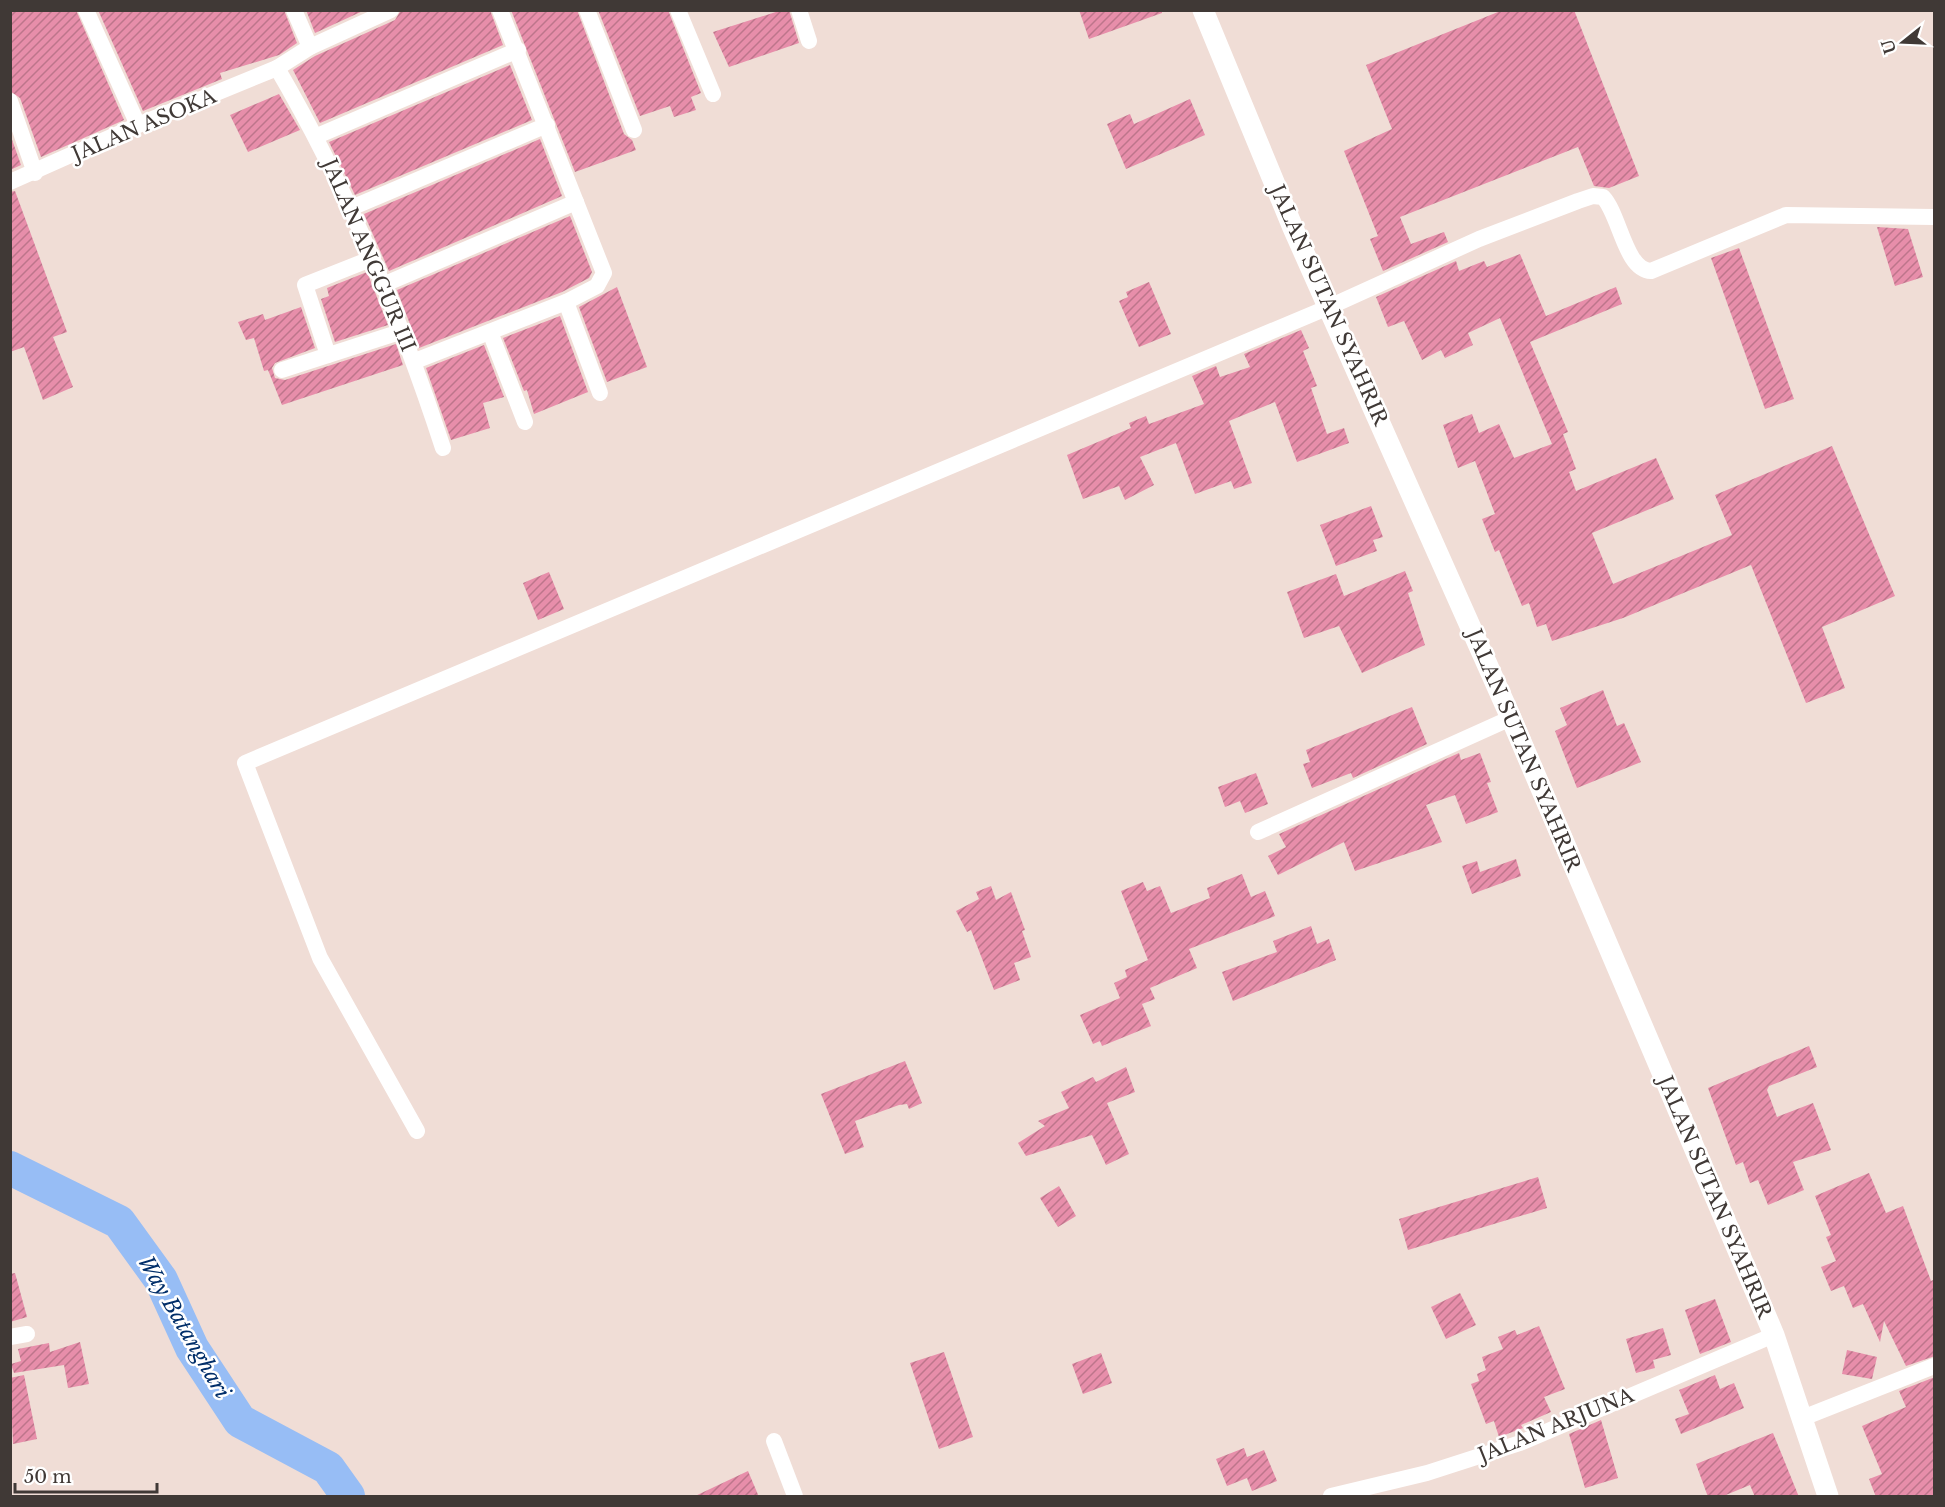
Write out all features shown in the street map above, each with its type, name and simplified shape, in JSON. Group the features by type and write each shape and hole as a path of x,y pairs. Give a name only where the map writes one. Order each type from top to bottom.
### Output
{"street":[{"path":"86,10 138,125"},
{"path":"294,10 310,47"},
{"name":"JALAN ASOKA","path":"10,182 138,125 277,68 310,47 391,10"},
{"path":"415,361 566,302 597,286 604,273 518,50 500,10"},
{"path":"586,10 634,129"},
{"path":"678,10 713,94"},
{"path":"799,10 808,41"},
{"name":"JALAN SUTAN SYAHRIR","path":"1203,10 1329,307 1512,718 1774,1335 1800,1419 1828,1497"},
{"path":"317,136 518,50"},
{"name":"JALAN ANGGUR III","path":"277,68 317,136 385,284 415,361 443,448"},
{"path":"10,102 35,172"},
{"path":"351,208 547,125"},
{"path":"417,1131 320,958 245,764 1329,307 1479,239 1593,196 1603,197 1607,202 1635,263 1645,271 1651,271 1786,215 1935,217"},
{"path":"385,284 576,202"},
{"path":"328,355 305,285 373,258"},
{"path":"566,302 600,393"},
{"path":"282,370 403,331"},
{"path":"490,332 525,422"},
{"path":"1258,832 1512,718"},
{"name":"JALAN ARJUNA","path":"1332,1497 1427,1473 1520,1443 1774,1335"},
{"path":"1800,1419 1935,1366"},
{"path":"774,1442 795,1497"}],"building":[{"path":"10,10 76,10 124,120 41,157 20,98 10,91"},
{"path":"98,10 284,10 297,43 279,55 220,73 222,79 143,111"},
{"path":"306,10 365,10 315,33"},
{"path":"401,10 490,10 503,45 320,123 293,70 315,56 395,20"},
{"path":"511,10 577,10 624,134 632,140 636,150 575,172"},
{"path":"598,10 668,10 701,93 691,97 696,110 674,117 670,106 640,116"},
{"path":"782,10 789,10 799,43 729,67 713,32"},
{"path":"1079,10 1162,10 1162,13 1089,39"},
{"path":"1503,10 1574,10 1639,176 1609,188 1594,186 1578,147 1400,217 1411,244 1444,232 1448,242 1383,271 1370,239 1378,236 1344,151 1392,129 1366,65"},
{"path":"510,65 532,120 355,195 329,142"},
{"path":"279,94 300,130 248,152 230,115"},
{"path":"1190,99 1205,135 1126,169 1107,124 1130,114 1134,124"},
{"path":"10,134 21,165 10,170"},
{"path":"540,139 562,196 389,271 364,214"},
{"path":"15,191 67,332 53,337 73,387 43,400 24,347 10,352 10,192"},
{"path":"570,216 592,272 589,278 562,292 419,348 397,290"},
{"path":"1877,227 1908,229 1923,277 1895,286"},
{"path":"1739,248 1794,399 1765,409 1711,258"},
{"path":"1520,254 1546,316 1616,287 1622,304 1530,342 1568,432 1563,434 1576,469 1569,472 1576,491 1656,458 1674,499 1592,533 1613,584 1732,535 1715,495 1832,446 1895,596 1822,627 1845,688 1806,703 1751,565 1623,618 1552,641 1546,624 1537,627 1529,603 1522,606 1499,550 1495,552 1482,519 1495,514 1475,461 1458,468 1443,425 1472,414 1479,433 1499,424 1514,458 1552,444 1500,318 1468,333 1473,345 1445,358 1441,350 1422,360 1404,321 1388,327 1376,297 1456,261 1459,271 1484,261 1487,267"},
{"path":"367,272 388,325 335,342 321,299 329,296 327,288"},
{"path":"1149,282 1171,334 1139,347 1119,301 1128,297 1126,292"},
{"path":"617,287 647,367 607,382 579,307"},
{"path":"301,307 315,348 275,363 272,368 275,378 285,380 396,344 403,365 282,405 268,370 264,371 254,338 246,340 238,322 263,314 265,320"},
{"path":"560,316 588,392 534,414 527,390 524,391 503,338"},
{"path":"1301,330 1309,348 1303,351 1317,386 1311,388 1327,434 1344,428 1349,443 1297,462 1275,402 1229,421 1252,483 1234,489 1231,481 1195,494 1176,443 1140,457 1154,485 1125,500 1119,486 1083,499 1067,455 1131,428 1129,423 1146,416 1149,424 1204,404 1192,376 1216,366 1220,377 1250,367 1244,354"},
{"path":"484,345 504,397 483,403 490,428 451,440 426,368"},
{"path":"1371,506 1383,537 1373,540 1377,551 1336,566 1320,525"},
{"path":"1405,571 1413,591 1408,593 1425,645 1362,673 1339,626 1304,638 1287,592 1336,574 1344,596"},
{"path":"549,572 564,609 538,620 523,583"},
{"path":"1603,690 1617,726 1624,723 1641,762 1577,788 1555,731 1567,725 1560,708"},
{"path":"1412,707 1427,744 1353,778 1351,773 1312,788 1303,764 1310,762 1306,750"},
{"path":"1459,753 1461,760 1480,753 1491,782 1487,783 1498,812 1466,824 1455,795 1426,805 1442,842 1355,871 1344,842 1278,875 1268,856 1286,847 1279,834"},
{"path":"1256,773 1268,804 1245,813 1240,801 1225,807 1218,787"},
{"path":"1516,859 1521,876 1472,894 1462,866 1477,861 1480,872"},
{"path":"1242,874 1251,897 1265,891 1275,916 1189,949 1197,968 1150,988 1155,999 1142,1004 1151,1026 1102,1046 1100,1041 1093,1044 1080,1015 1120,998 1114,983 1127,977 1125,970 1148,960 1121,891 1143,882 1147,891 1160,886 1171,913 1210,898 1207,888"},
{"path":"991,886 996,900 1011,892 1025,930 1022,931 1031,957 1014,963 1020,980 994,990 971,930 967,932 956,911 979,899 976,892"},
{"path":"1311,926 1317,944 1329,939 1336,960 1233,1001 1222,972 1277,952 1273,941"},
{"path":"1809,1046 1817,1067 1769,1086 1767,1090 1777,1117 1813,1103 1831,1150 1793,1162 1804,1190 1768,1205 1758,1180 1750,1183 1743,1162 1736,1165 1708,1088"},
{"path":"905,1061 922,1103 909,1109 907,1104 899,1105 855,1121 864,1147 845,1154 821,1094"},
{"path":"1126,1067 1135,1092 1107,1103 1129,1154 1106,1165 1092,1135 1026,1156 1018,1143 1045,1126 1038,1121 1069,1108 1061,1092 1093,1077 1096,1082"},
{"path":"1869,1173 1886,1213 1903,1206 1931,1281 1935,1279 1935,1356 1906,1366 1884,1321 1880,1342 1863,1304 1853,1308 1844,1286 1831,1291 1821,1267 1836,1261 1826,1237 1831,1235 1815,1196"},
{"path":"1538,1177 1547,1208 1408,1250 1399,1219"},
{"path":"1059,1186 1076,1216 1058,1227 1040,1198"},
{"path":"15,1273 27,1317 10,1322 10,1274"},
{"path":"1460,1293 1476,1325 1446,1339 1431,1307"},
{"path":"1715,1299 1731,1342 1700,1354 1685,1310"},
{"path":"1539,1326 1565,1389 1544,1397 1551,1412 1521,1425 1523,1428 1499,1437 1494,1421 1486,1424 1471,1384 1479,1381 1477,1374 1486,1370 1482,1357 1503,1349 1498,1337 1515,1330 1517,1335"},
{"path":"1663,1328 1671,1355 1653,1360 1655,1368 1636,1373 1626,1339"},
{"path":"80,1342 89,1384 68,1388 64,1365 14,1373 11,1364 21,1361 18,1349 49,1343 50,1352"},
{"path":"1847,1350 1877,1357 1872,1379 1842,1374"},
{"path":"944,1352 973,1437 939,1449 910,1363"},
{"path":"1101,1353 1112,1383 1083,1394 1072,1364"},
{"path":"24,1375 37,1439 13,1444 10,1378"},
{"path":"1715,1375 1720,1389 1734,1383 1744,1408 1681,1434 1675,1419 1689,1414 1679,1390"},
{"path":"1935,1377 1935,1497 1876,1497 1869,1479 1882,1474 1862,1426 1906,1407 1899,1391"},
{"path":"1601,1420 1618,1478 1585,1488 1569,1434"},
{"path":"1773,1433 1799,1497 1755,1497 1750,1485 1721,1497 1708,1497 1696,1464"},
{"path":"1244,1448 1247,1457 1264,1450 1277,1481 1252,1491 1247,1478 1227,1486 1216,1459"},
{"path":"748,1471 759,1497 693,1497"}],"waterway":[{"name":"Way Batanghari","path":"10,1168 119,1222 161,1280 192,1348 240,1421 328,1468 348,1496"}]}
